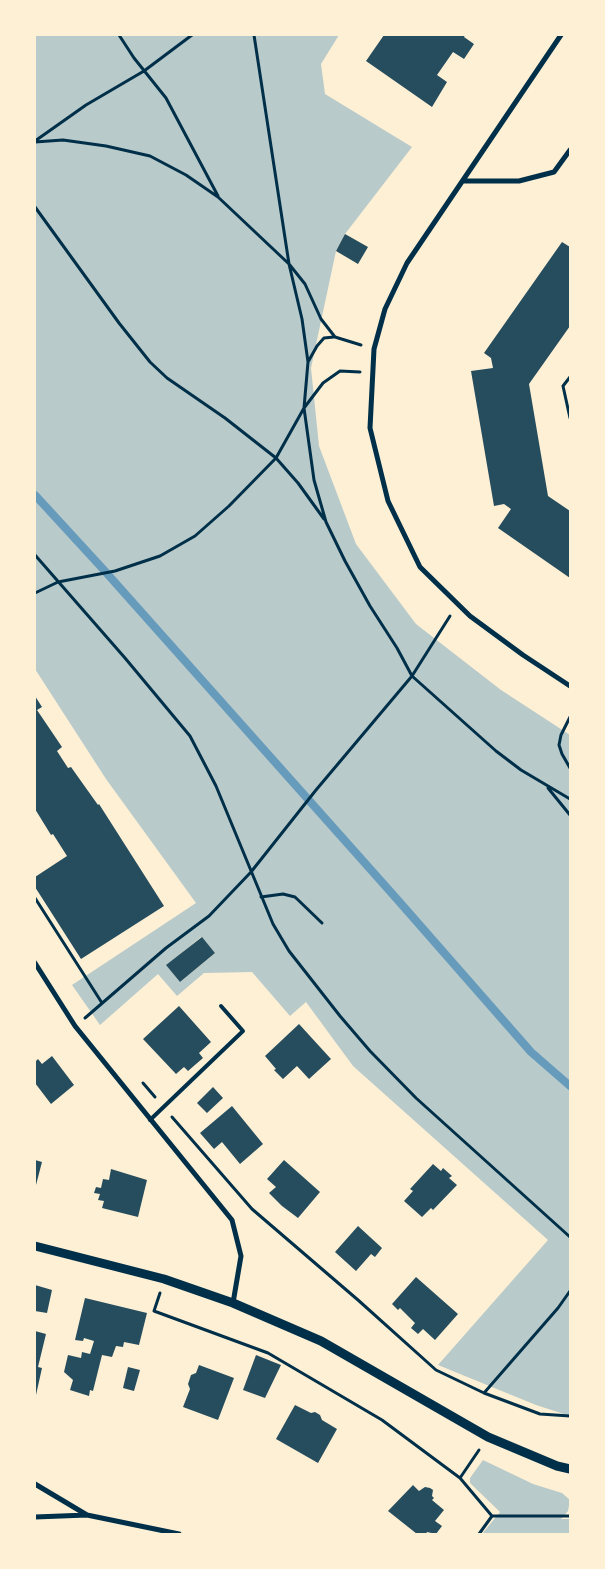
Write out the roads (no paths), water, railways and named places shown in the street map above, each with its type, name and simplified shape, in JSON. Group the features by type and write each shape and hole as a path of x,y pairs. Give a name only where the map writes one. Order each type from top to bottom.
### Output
{"street":[{"path":"561,35 407,264 385,309 374,349 370,428 388,501 420,566 478,622 570,686"},
{"path":"463,180 519,181 554,172 570,150"},
{"path":"35,963 76,1026 232,1220 241,1256 234,1303"},
{"path":"35,1246 164,1279 234,1303 322,1341 488,1437 570,1470"},
{"path":"35,1484 87,1515"},
{"path":"35,1517 87,1515 179,1534"}],"lane":[{"path":"150,1120 243,1031 221,1006"}],"waterway":[{"path":"35,495 396,898 531,1052 570,1086"}]}
